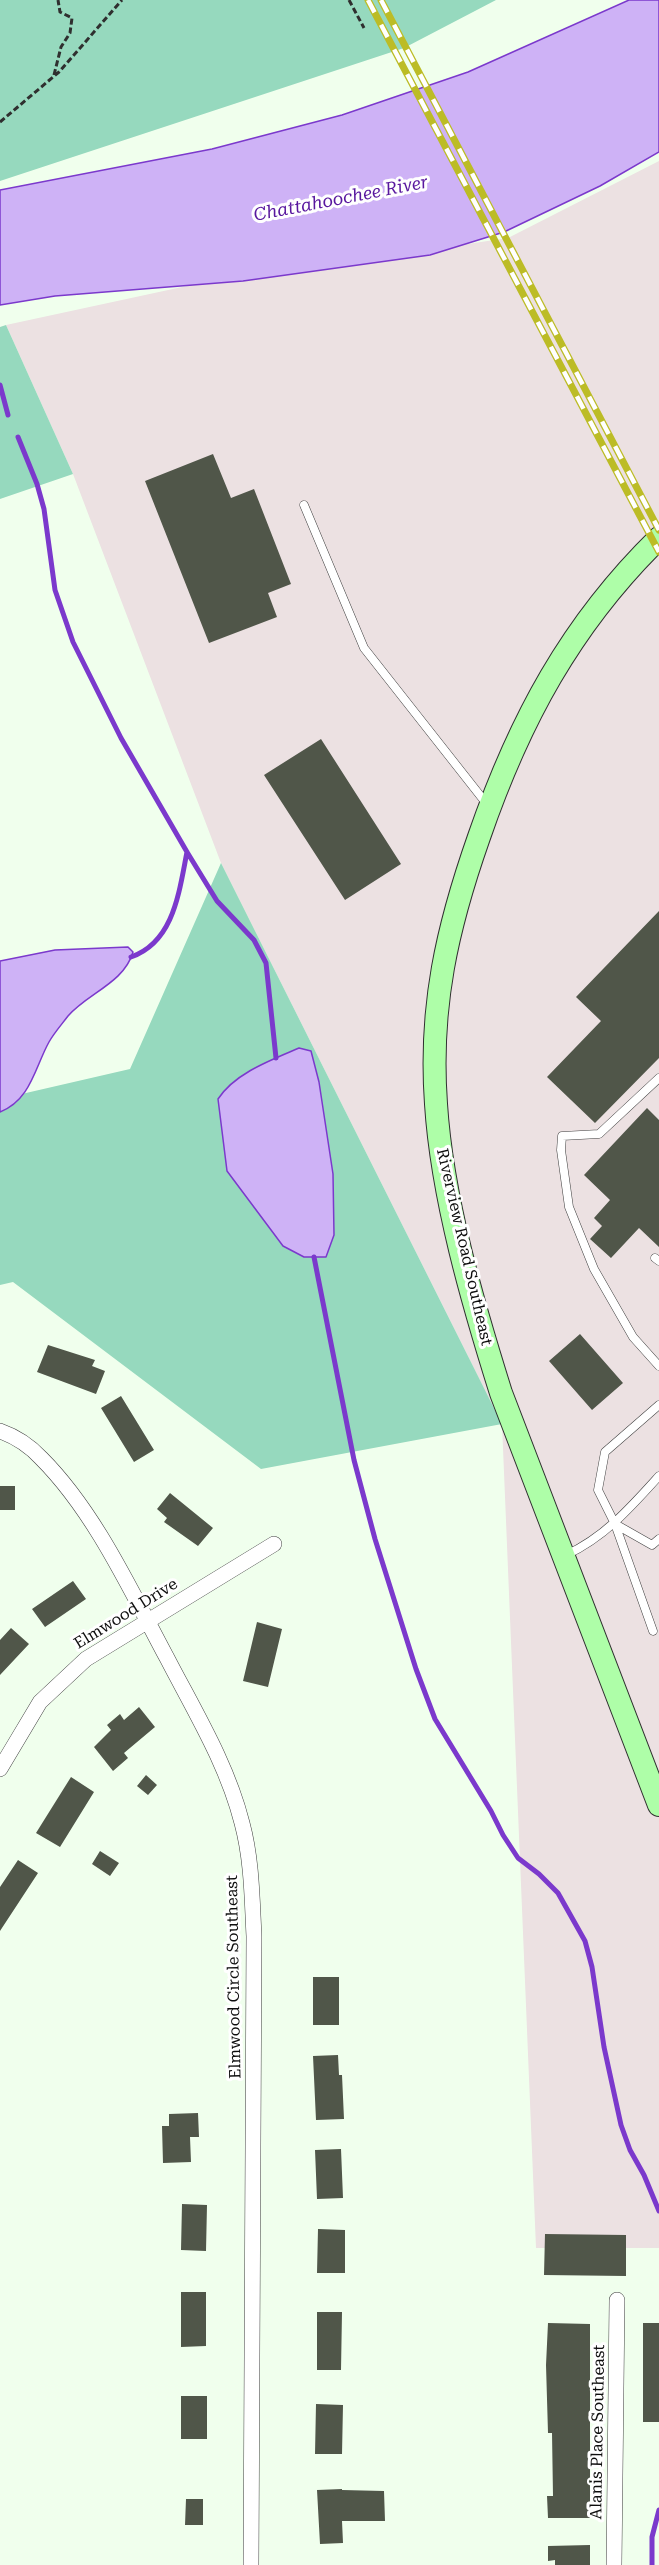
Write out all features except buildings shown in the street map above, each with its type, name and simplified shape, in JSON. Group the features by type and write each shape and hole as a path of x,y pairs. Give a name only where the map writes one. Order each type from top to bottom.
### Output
{"street":[{"name":"Riverview Road Southeast","path":"659,538 606,594 558,661 517,738 489,807 464,879 442,965 434,1044 436,1107 447,1186 481,1328 501,1393 562,1557 659,1805"},
{"name":"Elmwood Circle Southeast","path":"0,1431 19,1438 42,1459 87,1515 147,1621 220,1759 242,1822 249,1855 254,1936 251,2565"},
{"name":"Elmwood Drive","path":"0,1769 40,1702 86,1659 274,1544"},
{"name":"Alanis Place Southeast","path":"614,2565 617,2300"}],"lane":[{"path":"304,505 364,648 489,807"},
{"path":"659,1078 599,1134 562,1136 561,1150 569,1207 594,1269 633,1336 659,1366"},
{"path":"652,1630 615,1524 598,1490 605,1452 659,1405"},
{"path":"562,1557 583,1548 615,1524 659,1476"},
{"path":"615,1524 652,1545 659,1539"}],"path":[{"path":"54,75 61,47 70,33 72,18 60,12 58,0"},
{"path":"0,122 59,72 122,0"},
{"path":"349,0 364,28"}],"shaded area":[{"path":"659,161 659,2248 536,2248 502,1424 221,863 73,474 6,325 196,284 508,238"}],"green space":[{"path":"0,0 496,0 404,48 0,181"},
{"path":"6,325 73,474 0,499 0,327"},
{"path":"221,863 502,1424 261,1469 13,1282 0,1285 0,1099 130,1069"}],"water":[{"name":"Chattahoochee River","path":"629,0 659,0 659,152 600,186 504,232 430,255 243,281 55,296 0,305 0,190 212,149 342,115 468,72"},
{"path":"128,947 133,952 122,972 68,1016 49,1042 31,1082 19,1100 0,1112 0,961 55,950"},
{"path":"299,1048 311,1051 319,1082 333,1174 334,1235 326,1257 304,1257 283,1246 227,1171 218,1099 225,1090 244,1075"}],"waterway":[{"path":"0,385 8,415"},
{"path":"18,437 37,484 44,509 55,590 73,642 121,738 187,852 217,901 254,940 266,963 276,1058"},
{"path":"131,957 145,950 166,928 177,899 187,852"},
{"path":"314,1257 354,1460 375,1539 416,1669 435,1719 503,1835 518,1858 558,1893 585,1941 592,1967 604,2047 621,2125 630,2150 644,2175 659,2211"},
{"path":"652,2565 652,2537 659,2510"}],"railway":[{"path":"368,0 659,552"},
{"path":"381,0 659,530"}]}
